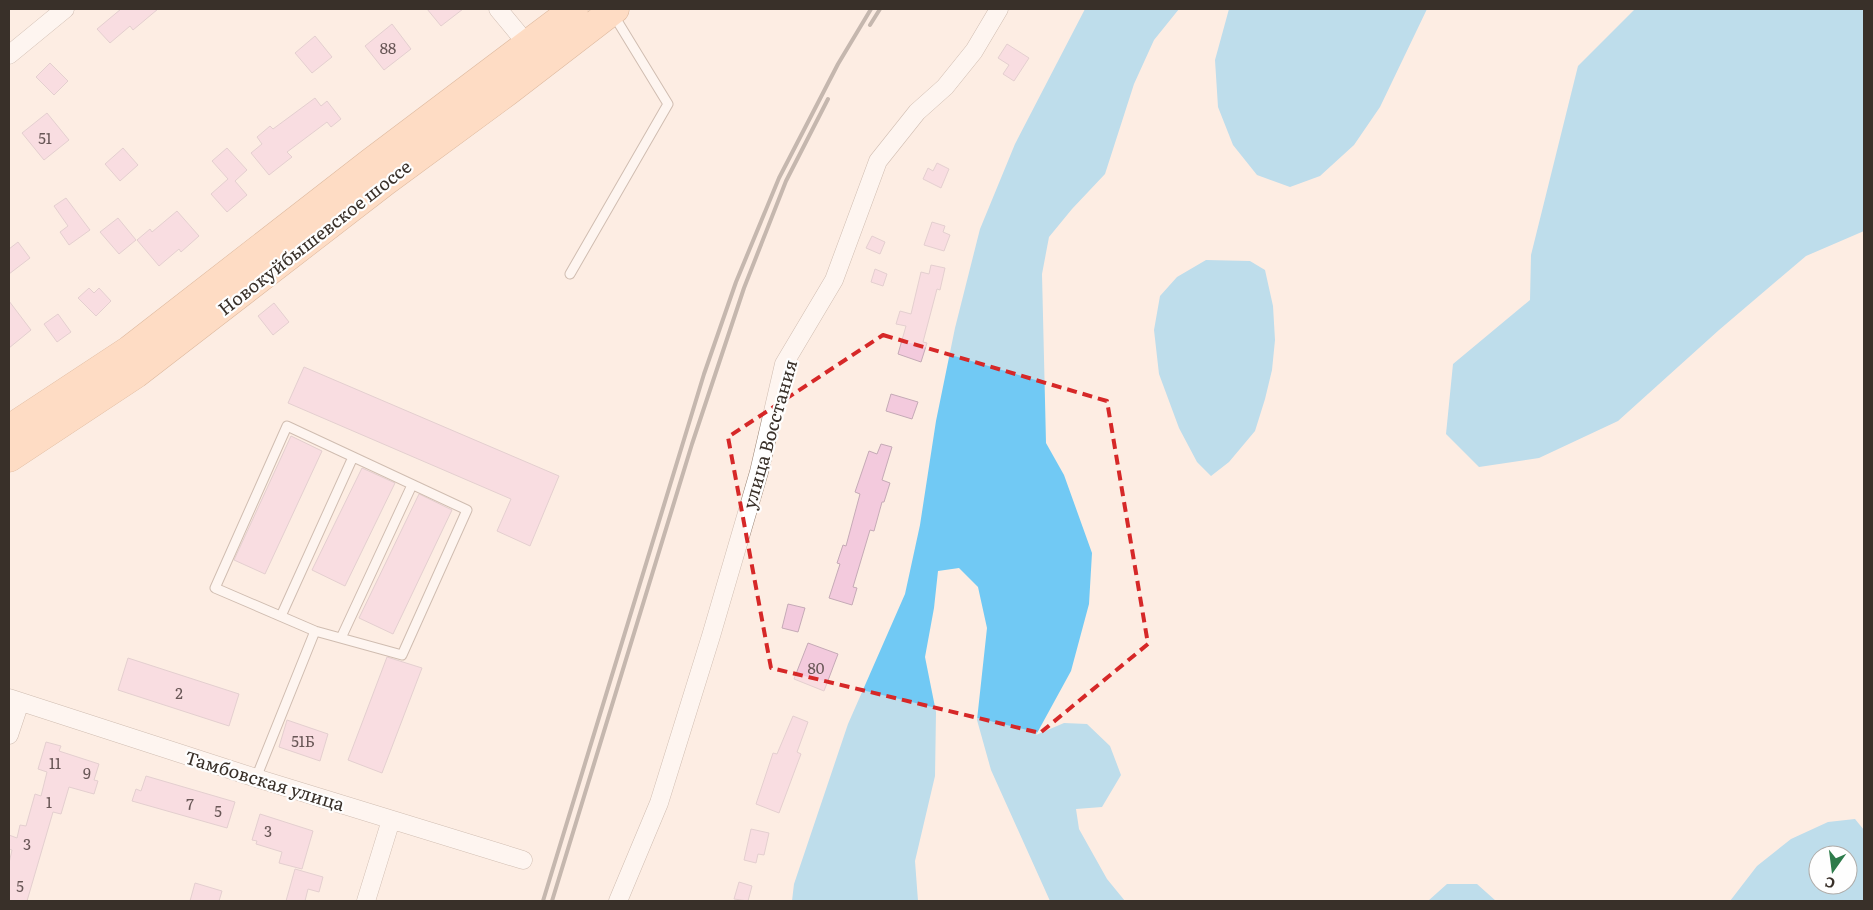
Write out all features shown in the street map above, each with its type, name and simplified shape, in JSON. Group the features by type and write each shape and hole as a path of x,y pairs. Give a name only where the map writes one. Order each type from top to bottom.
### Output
{"main road":[{"name":"Новокуйбышевское шоссе","path":"9,429 129,350 363,168 574,9"},
{"name":"Новокуйбышевское шоссе","path":"9,458 136,374 386,181 614,10"}],"street":[{"path":"9,55 65,9"},
{"path":"498,9 527,44"},
{"name":"улица Восстания","path":"618,901 659,803 705,655 759,472 784,364 834,280 878,161 917,112 945,87 974,51 1000,9"},
{"path":"9,735 14,700"},
{"name":"Тамбовская улица","path":"14,700 256,778 523,860"},
{"path":"366,901 391,820"}],"lane":[{"path":"570,274 668,104 614,10"},
{"path":"287,426 412,485 467,510 402,655 315,631 215,588 287,426"},
{"path":"281,616 353,457"},
{"path":"341,638 412,485"},
{"path":"256,778 315,631"}],"highlighted area":[{"path":"883,335 1107,401 1148,644 1040,733 771,668 728,437"}],"water":[{"path":"1085,9 1179,9 1154,40 1134,84 1105,174 1049,237 1042,274 1046,443 1064,475 1092,553 1089,604 1071,671 1036,735 1064,723 1087,724 1110,746 1121,775 1102,807 1076,809 1079,829 1107,879 1125,901 1050,901 991,770 977,720 987,628 978,587 959,568 938,571 934,608 925,657 936,712 935,776 915,861 918,901 792,901 794,884 848,724 905,594 920,525 936,421 955,328 980,229 1015,144"},
{"path":"1229,9 1427,9 1380,107 1354,145 1320,176 1290,187 1257,175 1233,145 1218,107 1215,60"},
{"path":"1635,9 1864,9 1864,231 1806,256 1719,330 1618,421 1539,458 1479,467 1446,434 1453,364 1530,300 1531,255 1578,66"},
{"path":"1206,260 1250,261 1265,270 1273,306 1275,340 1272,370 1255,431 1229,462 1211,476 1197,462 1179,428 1159,374 1154,330 1160,296 1177,277"},
{"path":"1855,819 1864,830 1864,901 1730,901 1757,866 1791,839 1828,822"},
{"path":"1447,884 1477,884 1496,901 1428,901"}],"building":[{"path":"121,9 158,9 133,30 130,26 110,43 97,29"},
{"path":"427,9 463,9 441,26"},
{"path":"392,24 411,49 384,70 365,46"},
{"path":"315,36 332,57 312,73 295,53"},
{"path":"1007,44 1029,58 1014,81 1003,74 1009,65 998,58"},
{"path":"50,63 68,81 54,95 36,77"},
{"path":"315,98 321,106 327,101 341,119 331,127 327,122 287,152 292,157 269,175 251,153 262,144 257,137 270,126 273,129"},
{"path":"47,113 69,140 44,160 22,133"},
{"path":"123,148 138,165 120,181 105,164"},
{"path":"227,148 247,170 235,181 247,195 227,212 211,194 228,179 212,161"},
{"path":"937,163 949,169 941,188 923,179 928,168 933,171"},
{"path":"66,198 90,230 69,245 60,232 68,226 54,206"},
{"path":"177,211 199,236 181,252 179,249 159,266 137,240 150,229 152,232"},
{"path":"118,218 136,240 119,254 100,232"},
{"path":"932,222 945,226 943,232 950,235 944,251 924,245"},
{"path":"872,236 885,242 880,254 866,248"},
{"path":"18,242 30,258 9,274 9,249"},
{"path":"931,265 945,268 940,290 937,289 923,342 927,343 921,362 898,354 906,326 896,324 900,311 911,314 921,272 929,274"},
{"path":"875,269 887,274 883,286 871,282"},
{"path":"89,288 94,293 99,288 111,301 96,316 78,298"},
{"path":"9,301 31,330 9,348"},
{"path":"274,303 289,322 273,335 258,316"},
{"path":"58,314 71,332 57,342 44,324"},
{"path":"304,367 559,476 530,546 497,531 511,499 288,403"},
{"path":"891,394 918,402 912,419 886,411"},
{"path":"291,436 322,451 265,574 234,560"},
{"path":"881,444 892,447 882,480 890,483 884,502 882,502 874,531 870,530 853,587 857,588 852,605 829,598 840,564 837,563 843,545 846,546 860,494 855,492 869,451 877,454"},
{"path":"362,468 395,483 345,586 312,570"},
{"path":"419,494 452,510 393,634 359,618"},
{"path":"788,604 805,608 798,632 782,628"},
{"path":"808,643 838,654 824,691 794,679"},
{"path":"387,657 422,668 382,773 348,760"},
{"path":"128,658 239,694 229,726 118,690"},
{"path":"793,716 808,722 797,752 801,754 779,813 756,804 773,753 777,754"},
{"path":"287,720 328,734 320,761 279,747"},
{"path":"46,742 61,746 59,751 99,764 94,780 98,781 94,794 69,787 61,814 53,812 27,901 9,901 9,863 12,850 9,849 9,835 17,838 20,825 26,826 35,794 41,796 47,772 38,769"},
{"path":"146,776 235,802 227,828 132,801 136,789 141,791"},
{"path":"260,814 313,831 302,869 279,863 282,852 256,844 257,841 252,840"},
{"path":"751,829 769,833 764,855 758,854 756,863 744,860"},
{"path":"295,869 323,877 319,892 308,889 305,901 286,901"},
{"path":"739,882 752,886 748,901 734,899"},
{"path":"195,883 222,891 219,901 190,901"}],"railway":[{"path":"543,901 704,374 736,282 779,178 838,64 871,9"},
{"path":"870,25 880,9"},
{"path":"552,901 692,444 744,288 786,181 828,99"}]}
